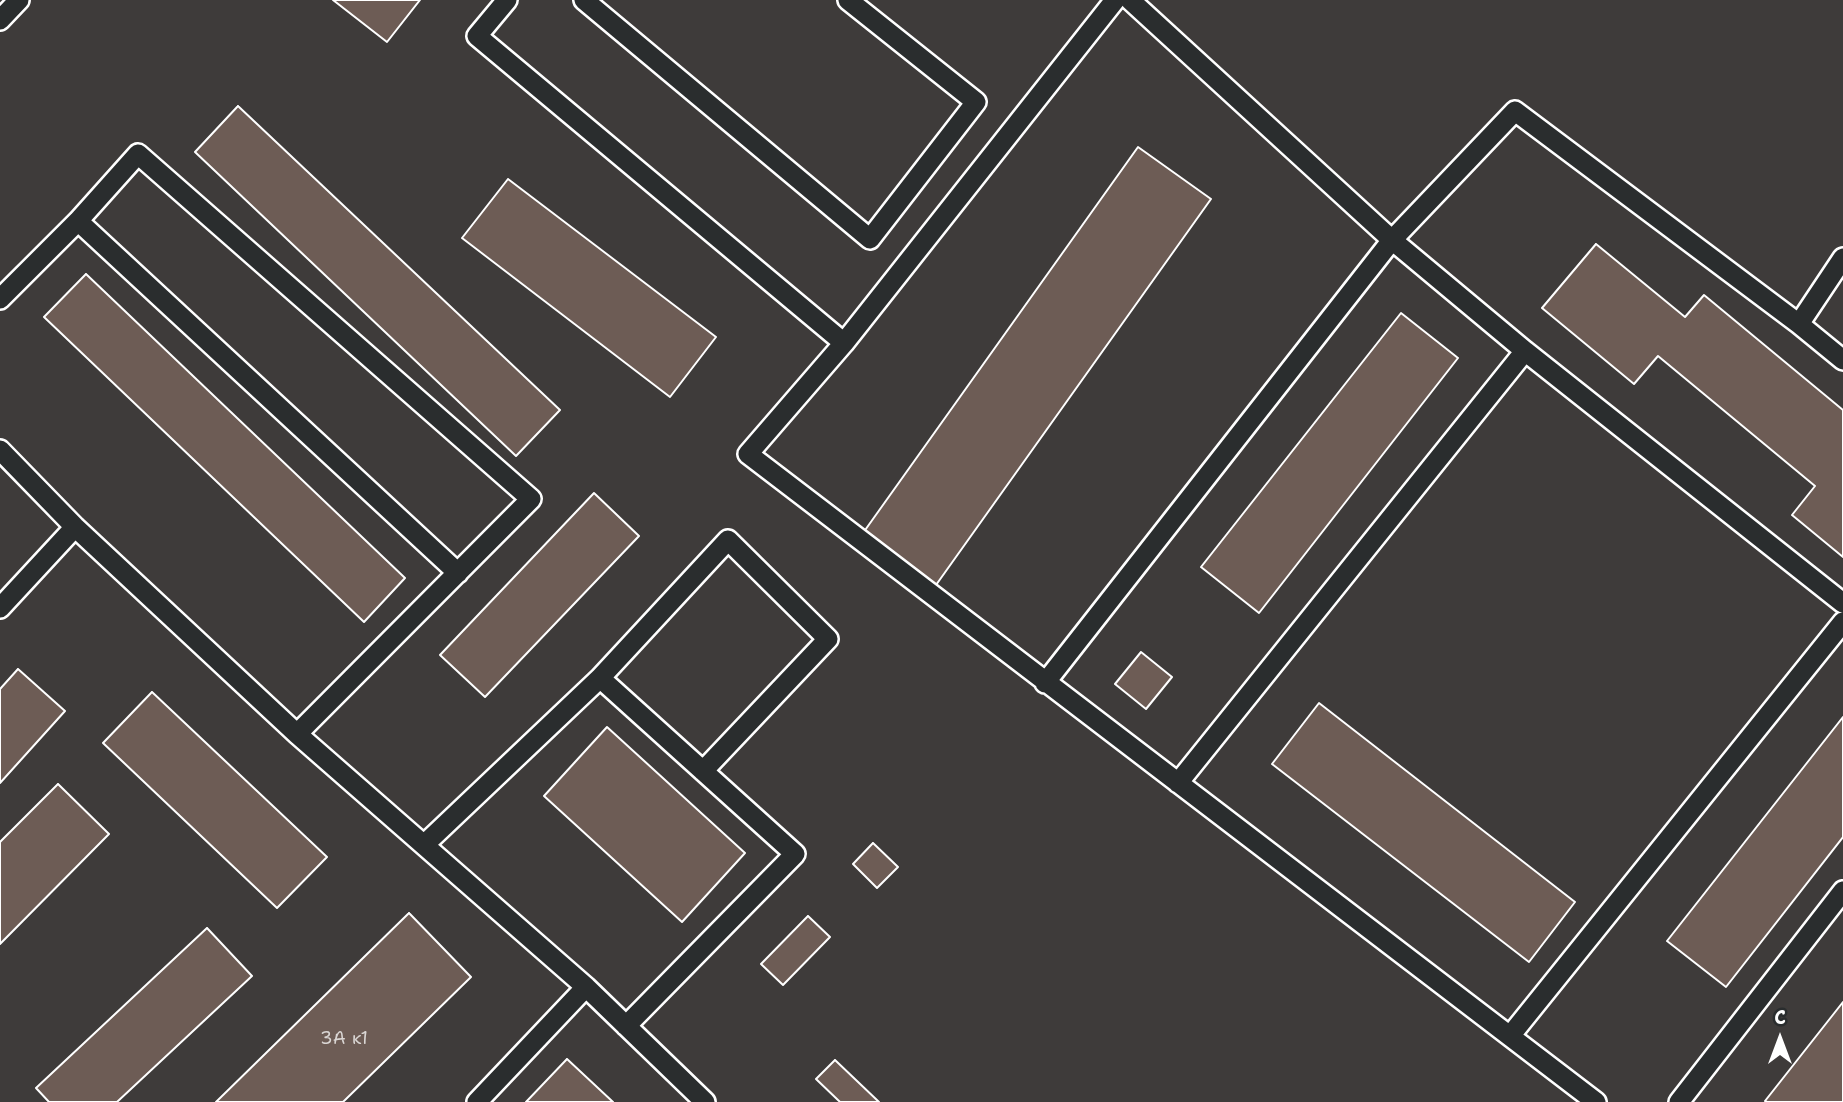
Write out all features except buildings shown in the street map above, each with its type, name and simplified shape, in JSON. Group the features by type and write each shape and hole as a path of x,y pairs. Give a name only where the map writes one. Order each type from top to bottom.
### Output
{"lane":[{"path":"0,20 19,0"},
{"path":"506,0 477,36 845,344"},
{"path":"584,0 870,239 976,102 848,0"},
{"path":"1130,0 1392,240 1525,351 1843,603"},
{"path":"1106,3 845,344 748,454 1595,1102"},
{"path":"1045,683 1392,240 1515,111 1843,360"},
{"path":"0,299 78,221 138,154 531,499 297,734"},
{"path":"78,221 458,573"},
{"path":"1799,324 1843,258"},
{"path":"1178,783 1525,351"},
{"path":"0,450 75,527 297,734 586,987 705,1102"},
{"path":"0,608 75,527"},
{"path":"425,844 600,678 728,540 828,639 703,771"},
{"path":"1510,1036 1843,622"},
{"path":"600,678 795,854 626,1026"},
{"path":"1679,1102 1843,891"},
{"path":"477,1102 586,987"}]}
